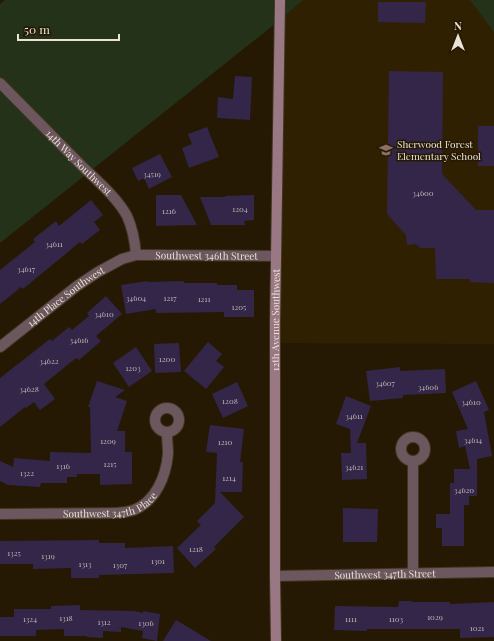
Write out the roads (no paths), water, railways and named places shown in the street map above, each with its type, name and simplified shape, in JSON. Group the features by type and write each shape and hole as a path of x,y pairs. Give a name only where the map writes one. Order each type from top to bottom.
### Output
{"street":[{"name":"12th Avenue Southwest","path":"276,641 276,256 280,0"},
{"name":"14th Way Southwest","path":"0,83 99,182 121,207 127,217 134,235 136,255"},
{"name":"Southwest 346th Street","path":"136,255 276,256"},
{"name":"14th Place Southwest","path":"0,347 77,286 98,272 122,259 136,255"},
{"name":"Southwest 347th Place","path":"0,514 116,513 134,510 143,505 150,498 162,479 168,454 167,433"},
{"path":"413,461 413,573"},
{"name":"Southwest 347th Street","path":"275,576 494,572"}],"place":[{"name":"Sherwood Forest Elementary School","path":"386,150"}]}
